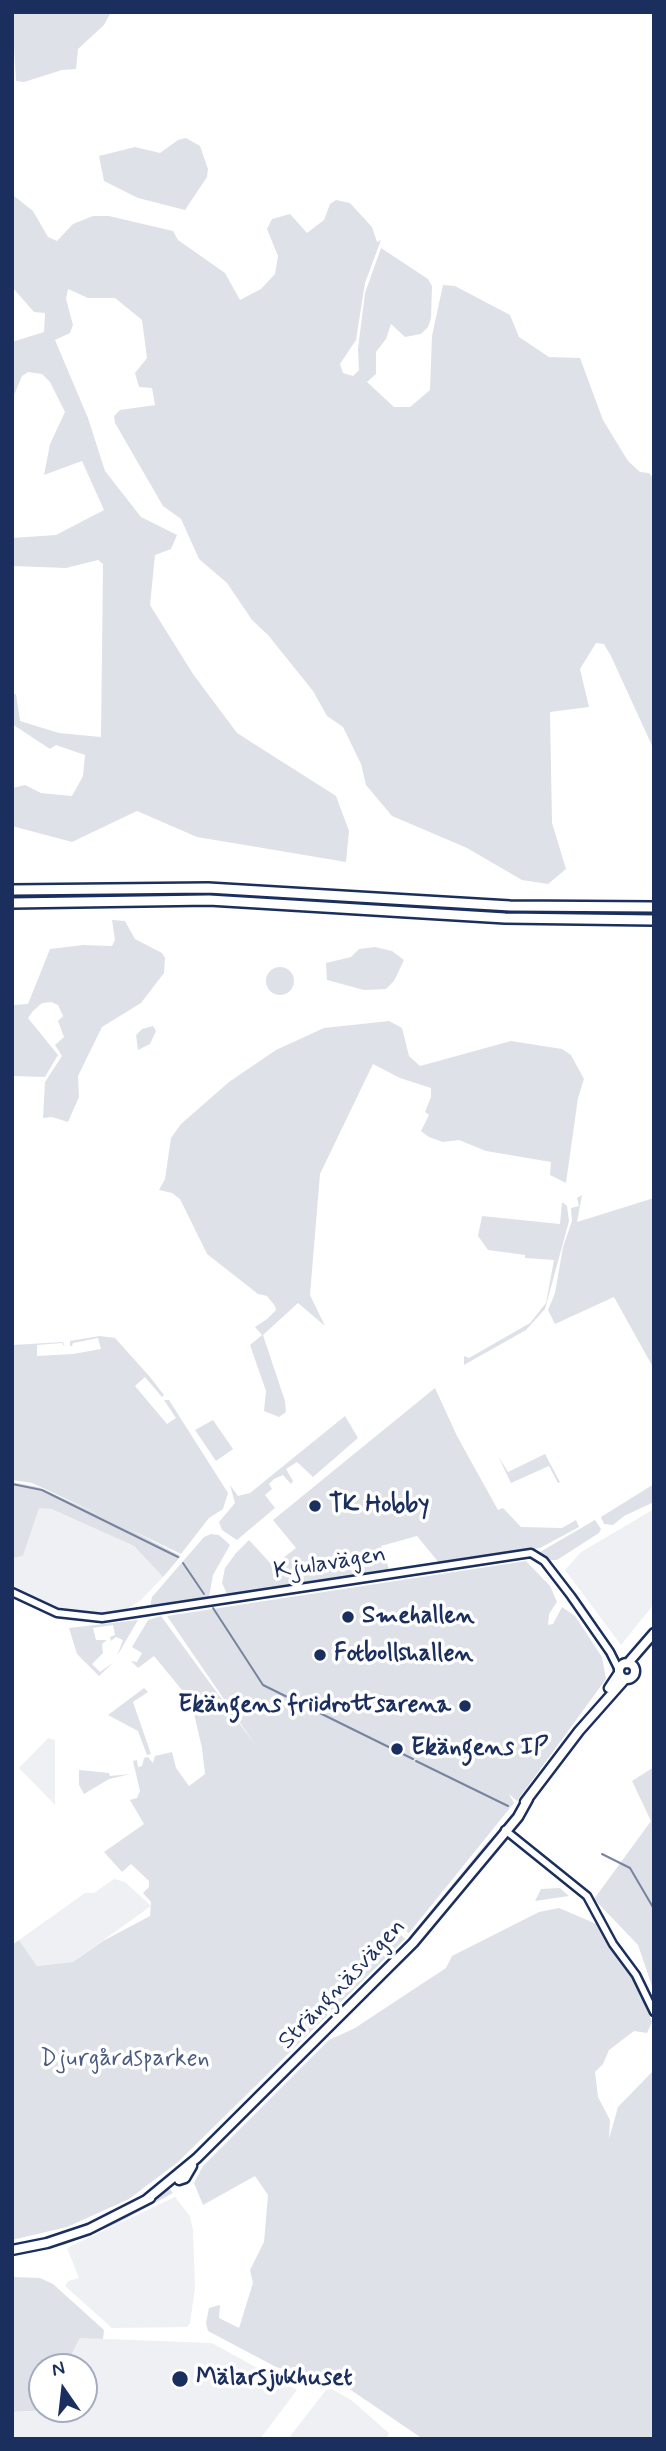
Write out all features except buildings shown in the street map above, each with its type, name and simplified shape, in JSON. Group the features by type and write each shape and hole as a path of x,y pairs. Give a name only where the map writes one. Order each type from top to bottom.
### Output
{"highway":[{"path":"12,890 208,887 510,906 654,907"},
{"path":"12,903 209,900 515,918 654,920"}],"main road":[{"path":"621,1674 654,1635"},
{"path":"621,1674 634,1675 629,1664"},
{"name":"Strängnäsvägen","path":"12,2250 47,2243 89,2229 146,2200 180,2175 413,1943 521,1813 528,1799 621,1674"}],"street":[{"name":"Kjulavägen","path":"12,1592 57,1613 102,1618 531,1553 539,1556 552,1570 610,1652 621,1674"},
{"name":"Kjulavägen","path":"610,1652 629,1664"},
{"path":"505,1830 587,1896 613,1944 636,1975 654,2012"}],"shaded area":[{"path":"39,1507 50,1509 134,1546 163,1577 141,1600 124,1611 100,1615 56,1610 38,1604 12,1589 12,1558 23,1556"},
{"path":"654,1509 654,1604 621,1645 565,1570 581,1552"},
{"path":"48,1738 55,1740 55,1805 19,1768"},
{"path":"114,1879 125,1882 151,1906 73,1962 37,1966 19,1940 85,1893 94,1893"},
{"path":"175,2197 190,2216 193,2230 195,2288 190,2323 187,2327 112,2328 65,2286 68,2281 79,2278 67,2248"},
{"name":"Mälarsjukhuset","path":"80,2338 212,2343 297,2390 260,2439 12,2439 12,2412 28,2411 28,2423 98,2423 98,2353 72,2353"},
{"path":"332,2389 351,2400 389,2433 386,2439 288,2439 326,2390"}],"green space":[{"path":"12,12 111,12 104,25 78,49 76,69 62,70 24,82 16,81"},
{"path":"186,138 200,146 208,169 207,177 185,210 138,198 104,181 99,156 135,147 160,153 178,140"},
{"path":"14,196 33,211 48,237 57,241 73,224 93,216 109,216 173,231 178,240 225,273 240,300 261,289 275,274 278,256 267,229 272,219 290,214 307,233 324,220 330,204 336,200 350,203 372,227 377,242 381,240 365,283 356,340 340,364 343,373 353,376 359,370 358,349 365,293 381,248 428,279 432,286 431,318 428,327 421,334 405,337 391,324 386,339 376,352 376,374 367,382 394,407 410,407 430,390 432,336 443,285 455,286 510,315 519,337 549,357 580,358 603,420 628,461 640,472 649,473 654,479 654,750 611,656 604,644 596,643 580,669 589,707 550,712 552,823 566,869 548,884 522,880 467,848 392,816 366,785 361,764 343,727 327,716 313,691 268,635 252,620 227,583 199,559 181,519 163,506 115,423 114,416 120,410 155,405 152,388 139,387 135,373 147,358 142,320 115,298 88,298 68,289 66,299 73,325 70,333 55,340 88,418 105,471 141,517 177,535 171,549 155,555 150,605 193,674 237,733 336,796 349,831 346,862 197,837 137,811 72,842 12,826 12,788 25,785 41,793 72,796 83,776 85,755 56,745 50,749 12,724 12,694 16,694 20,721 59,733 101,737 103,564 98,560 66,568 12,566 12,538 56,535 104,510 82,461 44,475 50,444 65,412 50,382 42,374 28,372 22,376 12,400 12,342 44,332 45,313 34,312 12,287"},
{"path":"228,892 447,905 429,910 171,896 12,900 12,894"},
{"path":"112,920 125,921 135,939 162,953 165,958 164,973 141,1003 102,1027 78,1076 79,1097 68,1122 52,1117 43,1118 45,1082 62,1056 55,1045 64,1037 58,1021 63,1016 58,1005 51,1002 42,1003 33,1011 28,1018 58,1055 45,1077 12,1076 13,1005 28,1004 50,949 83,945 112,946 115,940"},
{"path":"375,947 392,951 404,960 394,981 386,989 364,990 327,980 326,963 351,957 359,949"},
{"path":"280,967 290,971 294,981 290,991 280,995 270,991 266,981 270,971"},
{"path":"389,1021 402,1028 409,1056 420,1066 511,1041 562,1049 571,1055 584,1079 578,1098 566,1183 550,1175 551,1162 486,1151 459,1140 443,1142 429,1137 421,1131 429,1115 425,1112 431,1097 431,1088 400,1078 373,1064 320,1174 310,1295 325,1326 298,1303 263,1335 285,1401 286,1412 279,1417 264,1411 266,1391 250,1345 262,1335 255,1327 276,1310 275,1306 267,1296 258,1294 207,1254 180,1199 172,1193 159,1190 165,1179 171,1138 181,1124 229,1082 276,1050 324,1028"},
{"path":"153,1026 156,1031 150,1044 138,1050 136,1035 142,1029"},
{"path":"582,1195 577,1222 654,1198 654,1369 614,1297 555,1324 548,1310 555,1293 563,1247 572,1221 571,1208 579,1206 577,1198"},
{"path":"562,1202 567,1206 569,1221 545,1309 526,1330 464,1365 464,1356 469,1358 530,1323 546,1303 554,1260 525,1258 525,1255 488,1250 478,1236 482,1216 560,1224"},
{"path":"100,1336 115,1338 164,1395 162,1397 145,1377 135,1386 167,1424 176,1418 164,1400 169,1400 228,1493 223,1509 209,1518 181,1554 127,1528 181,1556 163,1577 134,1546 51,1509 39,1508 23,1556 12,1558 12,1482 38,1487 105,1517 32,1483 12,1480 12,1345 63,1342 65,1347 62,1343 37,1345 37,1356 73,1354 101,1349 98,1338 73,1343 72,1346 70,1341"},
{"path":"435,1388 457,1436 498,1510 503,1508 521,1527 562,1528 576,1520 579,1527 540,1548 440,1564 417,1536 381,1546 390,1572 228,1596 222,1583 225,1568 236,1553 249,1540 273,1566 296,1548 273,1520"},
{"path":"345,1416 358,1438 313,1477 297,1462 286,1469 293,1481 291,1484 283,1475 274,1479 269,1484 272,1489 265,1495 275,1508 237,1540 222,1530 219,1522 235,1503 230,1485 238,1496 250,1493"},
{"path":"213,1420 233,1449 216,1461 195,1430"},
{"path":"545,1454 560,1482 558,1483 549,1466 511,1483 498,1456 508,1472"},
{"path":"654,1484 654,1502 624,1516 613,1525 604,1524 601,1517"},
{"path":"595,1520 601,1529 599,1533 557,1560 549,1560 540,1552"},
{"path":"219,1535 230,1545 213,1575 209,1597 150,1606 152,1597 204,1537"},
{"name":"Djurgårdsparken","path":"526,1561 550,1586 557,1602 549,1614 548,1625 553,1624 562,1607 575,1616 602,1657 606,1679 517,1801 509,1794 514,1803 409,1933 398,1927 396,1929 405,1939 178,2162 129,2199 67,2227 12,2240 12,1945 19,1940 37,1966 73,1962 103,1941 150,1916 151,1902 143,1893 149,1887 149,1881 131,1864 122,1872 104,1852 144,1824 130,1800 137,1798 140,1791 133,1761 137,1760 138,1767 142,1766 144,1758 148,1757 153,1763 155,1756 172,1752 176,1768 189,1786 205,1774 191,1701 154,1656 138,1668 131,1661 137,1662 142,1653 132,1647 148,1620 161,1616 256,1746 167,1616"},
{"path":"138,1620 117,1656 123,1640 116,1637 111,1641 110,1637 115,1635 113,1625 93,1628 96,1640 107,1640 102,1644 103,1653 92,1664 100,1672 114,1662 99,1676 77,1654 69,1628"},
{"path":"144,1688 148,1692 133,1702 151,1754 147,1755 138,1731 108,1715"},
{"path":"654,1767 654,1992 638,1945 594,1899 651,1821 632,1781"},
{"path":"79,1770 109,1773 110,1776 131,1774 109,1779 84,1794 79,1785"},
{"path":"493,1835 416,1934 410,1936"},
{"path":"560,1888 569,1896 535,1901 541,1889"},
{"path":"559,1908 601,1926 636,1980 652,2022 647,2033 634,2031 609,2050 603,2064 595,2072 598,2097 610,2120 609,2139 618,2107 654,2070 654,2439 423,2439 342,2384 276,2367 208,2331 206,2323 209,2308 220,2305 219,2318 239,2328 253,2283 250,2270 264,2242 268,2195 255,2176 203,2205 194,2183 203,2166 329,2040 355,2028 446,1968 452,1956 539,1912"},
{"path":"407,1940 409,1942 167,2179"},
{"path":"169,2188 173,2193 116,2224 64,2245 28,2253 101,2229 141,2208"},
{"path":"12,2277 40,2278 53,2284 104,2330 103,2339 80,2338 72,2353 28,2353 28,2411 12,2412"}],"waterway":[{"path":"12,1484 42,1490 178,1557"},
{"path":"183,1563 204,1594"},
{"path":"213,1608 263,1685 413,1759"},
{"path":"416,1761 508,1806"},
{"path":"602,1854 630,1868 654,1909"}],"place":[{"name":"TK Hobby","path":"315,1506"},
{"name":"Smehallen","path":"348,1617"},
{"name":"Fotbollshallen","path":"320,1655"},
{"name":"Ekängens friidrottsarena","path":"465,1706"},
{"name":"Ekängens IP","path":"397,1749"},
{"name":"Mälarsjukhuset","path":"180,2379"}]}
